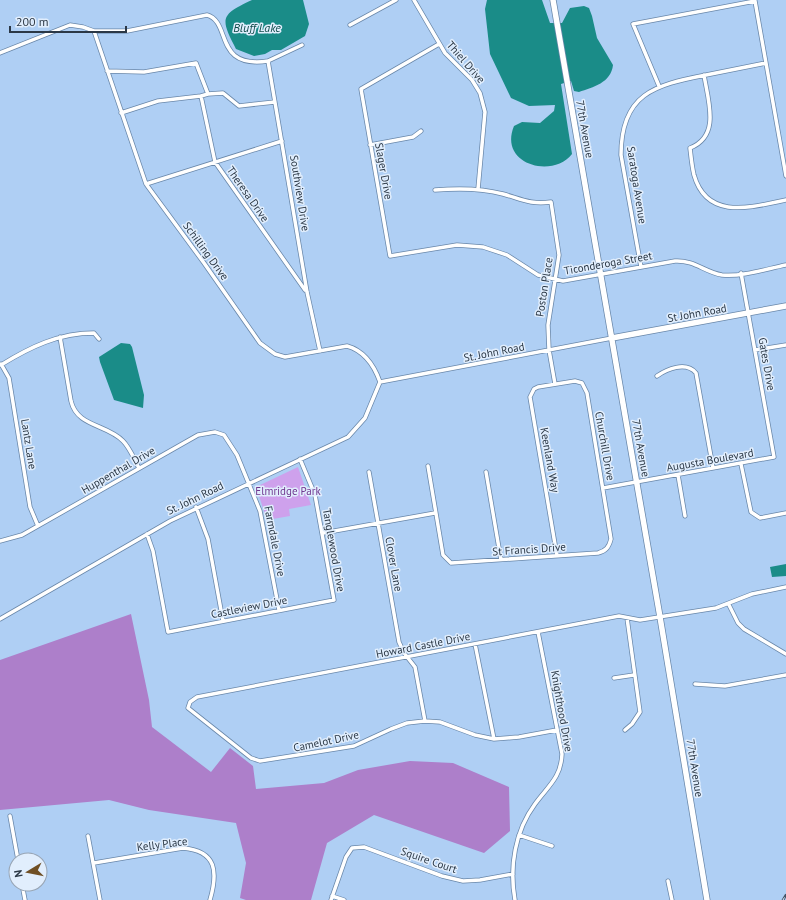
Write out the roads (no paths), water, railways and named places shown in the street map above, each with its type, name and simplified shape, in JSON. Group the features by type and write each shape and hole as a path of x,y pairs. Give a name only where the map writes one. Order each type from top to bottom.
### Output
{"street":[{"path":"350,25 396,0"},
{"name":"Thiel Drive","path":"414,0 445,54 472,80 480,93 483,103 484,130 478,189"},
{"name":"77th Avenue","path":"553,0 637,482 707,900"},
{"path":"659,86 633,24 755,1 786,176"},
{"path":"0,53 70,25 83,27 94,31 133,30 200,16 210,16 215,20 228,48 236,57 245,62 268,61 302,45"},
{"name":"Schilling Drive","path":"94,31 146,184 260,343 275,354 285,357 347,346 362,353 373,364 380,382"},
{"name":"Slager Drive","path":"390,256 360,89 439,44"},
{"name":"Southview Drive","path":"268,61 307,292 320,350"},
{"path":"107,71 144,72 196,63 208,94"},
{"name":"Saratoga Avenue","path":"641,267 621,155 621,140 632,108 643,96 659,86 675,80 766,63"},
{"path":"704,75 712,120 710,129 701,142 690,148 694,175 699,186 714,202 730,208 742,209 786,200"},
{"path":"121,113 158,100 208,94 223,93 239,106 275,102"},
{"name":"Theresa Drive","path":"201,96 215,162 307,292"},
{"path":"370,145 414,137 421,131"},
{"path":"146,184 282,141"},
{"path":"436,190 478,189"},
{"name":"Poston Place","path":"478,189 502,194 532,204 551,202 559,255 548,325 555,384"},
{"name":"Ticonderoga Street","path":"390,256 457,245 483,247 507,255 538,275 554,280 573,280 685,260 721,274 741,273 786,265"},
{"name":"Gates Drive","path":"741,273 774,457"},
{"name":"St John Road","path":"612,338 786,306"},
{"path":"1,365 33,346 60,337 94,333 99,339"},
{"path":"60,337 74,411 85,421 112,432 123,441 139,468"},
{"name":"St. John Road","path":"0,619 196,507 348,437 365,418 380,382 612,338"},
{"path":"755,350 786,345"},
{"name":"Lantz Lane","path":"1,365 9,378 30,507 38,526"},
{"path":"657,376 666,370 685,367 690,368 696,373 713,468"},
{"name":"Churchill Drive","path":"555,384 575,381 582,384 585,388 611,538"},
{"name":"Keenland Way","path":"555,384 534,389 530,397 557,556"},
{"name":"Huppenthal Drive","path":"0,542 22,535 198,435 208,432 215,432 224,435 237,456"},
{"name":"Farmdale Drive","path":"237,456 256,499 263,524 279,610"},
{"name":"Augusta Boulevard","path":"603,488 774,457"},
{"name":"Tanglewood Drive","path":"300,459 315,495 334,600"},
{"path":"741,464 751,512 760,518 786,513"},
{"path":"323,533 435,513 428,466"},
{"name":"Clover Lane","path":"369,472 399,642 407,657 415,667 425,721"},
{"path":"486,472 500,560"},
{"path":"678,475 685,516"},
{"path":"196,507 208,539 223,621"},
{"name":"St Francis Drive","path":"435,513 443,555 451,563 598,554 607,548 611,538"},
{"name":"Castleview Drive","path":"147,534 153,551 168,632 334,600"},
{"name":"Howard Castle Drive","path":"190,702 197,697 619,616 640,620 729,605 752,594 786,587"},
{"path":"729,605 738,623 744,629 786,654"},
{"path":"625,730 632,724 640,712 627,618"},
{"name":"Knighthood Drive","path":"515,900 513,874 515,848 519,835 524,821 535,804 558,775 562,754 538,632"},
{"path":"475,644 494,740"},
{"path":"614,678 634,674"},
{"path":"695,684 725,686 786,675"},
{"name":"Camelot Drive","path":"190,702 188,708 191,711 251,758 260,761 272,761 354,746 407,723 425,721 440,722 475,735 494,740 557,730"},
{"path":"10,816 17,852"},
{"path":"519,835 552,846"},
{"path":"88,836 100,900"},
{"name":"Squire Court","path":"331,898 346,857 352,848 364,847 463,881 480,880 513,874"},
{"name":"Kelly Place","path":"94,863 183,848 195,849 205,854 212,862 215,876 210,900"},
{"path":"668,882 672,900"},
{"path":"331,898 344,900"}],"water":[{"name":"Bluff Lake","path":"252,0 303,0 309,24 305,36 281,50 272,50 265,54 254,56 236,49 227,30 226,18 241,5"},
{"path":"487,0 542,0 550,23 562,23 570,8 584,6 589,8 597,38 613,65 612,71 605,80 579,92 574,91 571,81 561,84 572,154 563,162 553,166 530,164 520,159 514,150 511,139 514,126 522,122 540,123 554,111 555,105 529,106 511,98 490,54 485,9"},
{"path":"121,343 130,344 132,347 144,395 143,408 114,400 100,362 99,357"},
{"path":"786,564 786,576 772,577 770,567"}],"railway":[{"path":"783,900 786,895"}],"park label":[{"name":"Elmridge Park","path":"288,491"}]}
